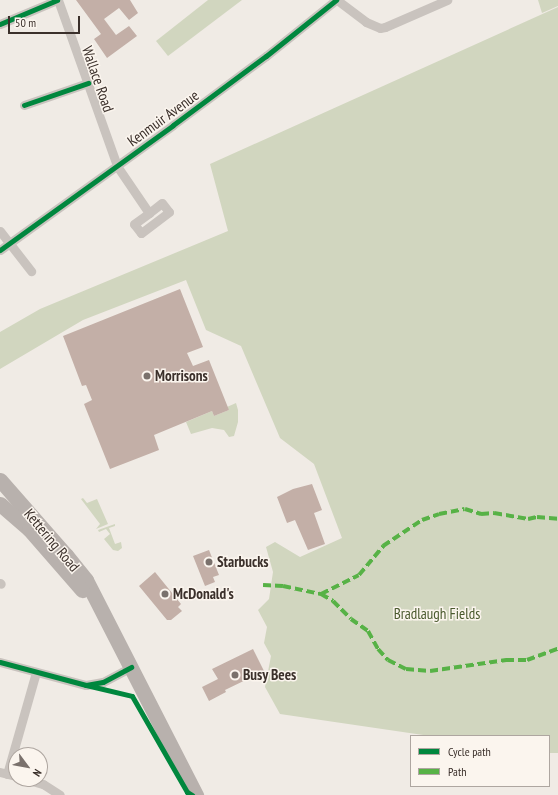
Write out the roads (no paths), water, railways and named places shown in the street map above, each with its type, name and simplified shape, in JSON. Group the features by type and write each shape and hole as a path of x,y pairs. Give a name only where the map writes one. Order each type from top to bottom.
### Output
{"main road":[{"name":"Kettering Road","path":"0,480 86,580 196,795"},
{"name":"Kettering Road","path":"0,504 28,529 81,590 97,604"}],"street":[{"path":"0,24 57,0"},
{"name":"Wallace Road","path":"57,0 117,166 149,213"},
{"path":"336,0 366,22 380,28 447,0"},
{"name":"Kenmuir Avenue","path":"0,250 266,56 336,0"},
{"path":"24,105 88,83"},
{"path":"0,231 31,271"},
{"path":"0,662 86,685 103,682 131,667"},
{"path":"15,747 36,672"},
{"path":"48,787 60,795"}],"place":[{"name":"Morrisons","path":"147,376"},
{"name":"Starbucks","path":"209,562"},
{"name":"McDonald's","path":"165,594"},
{"name":"Busy Bees","path":"235,675"}],"park label":[{"name":"Bradlaugh Fields","path":"437,614"}]}
